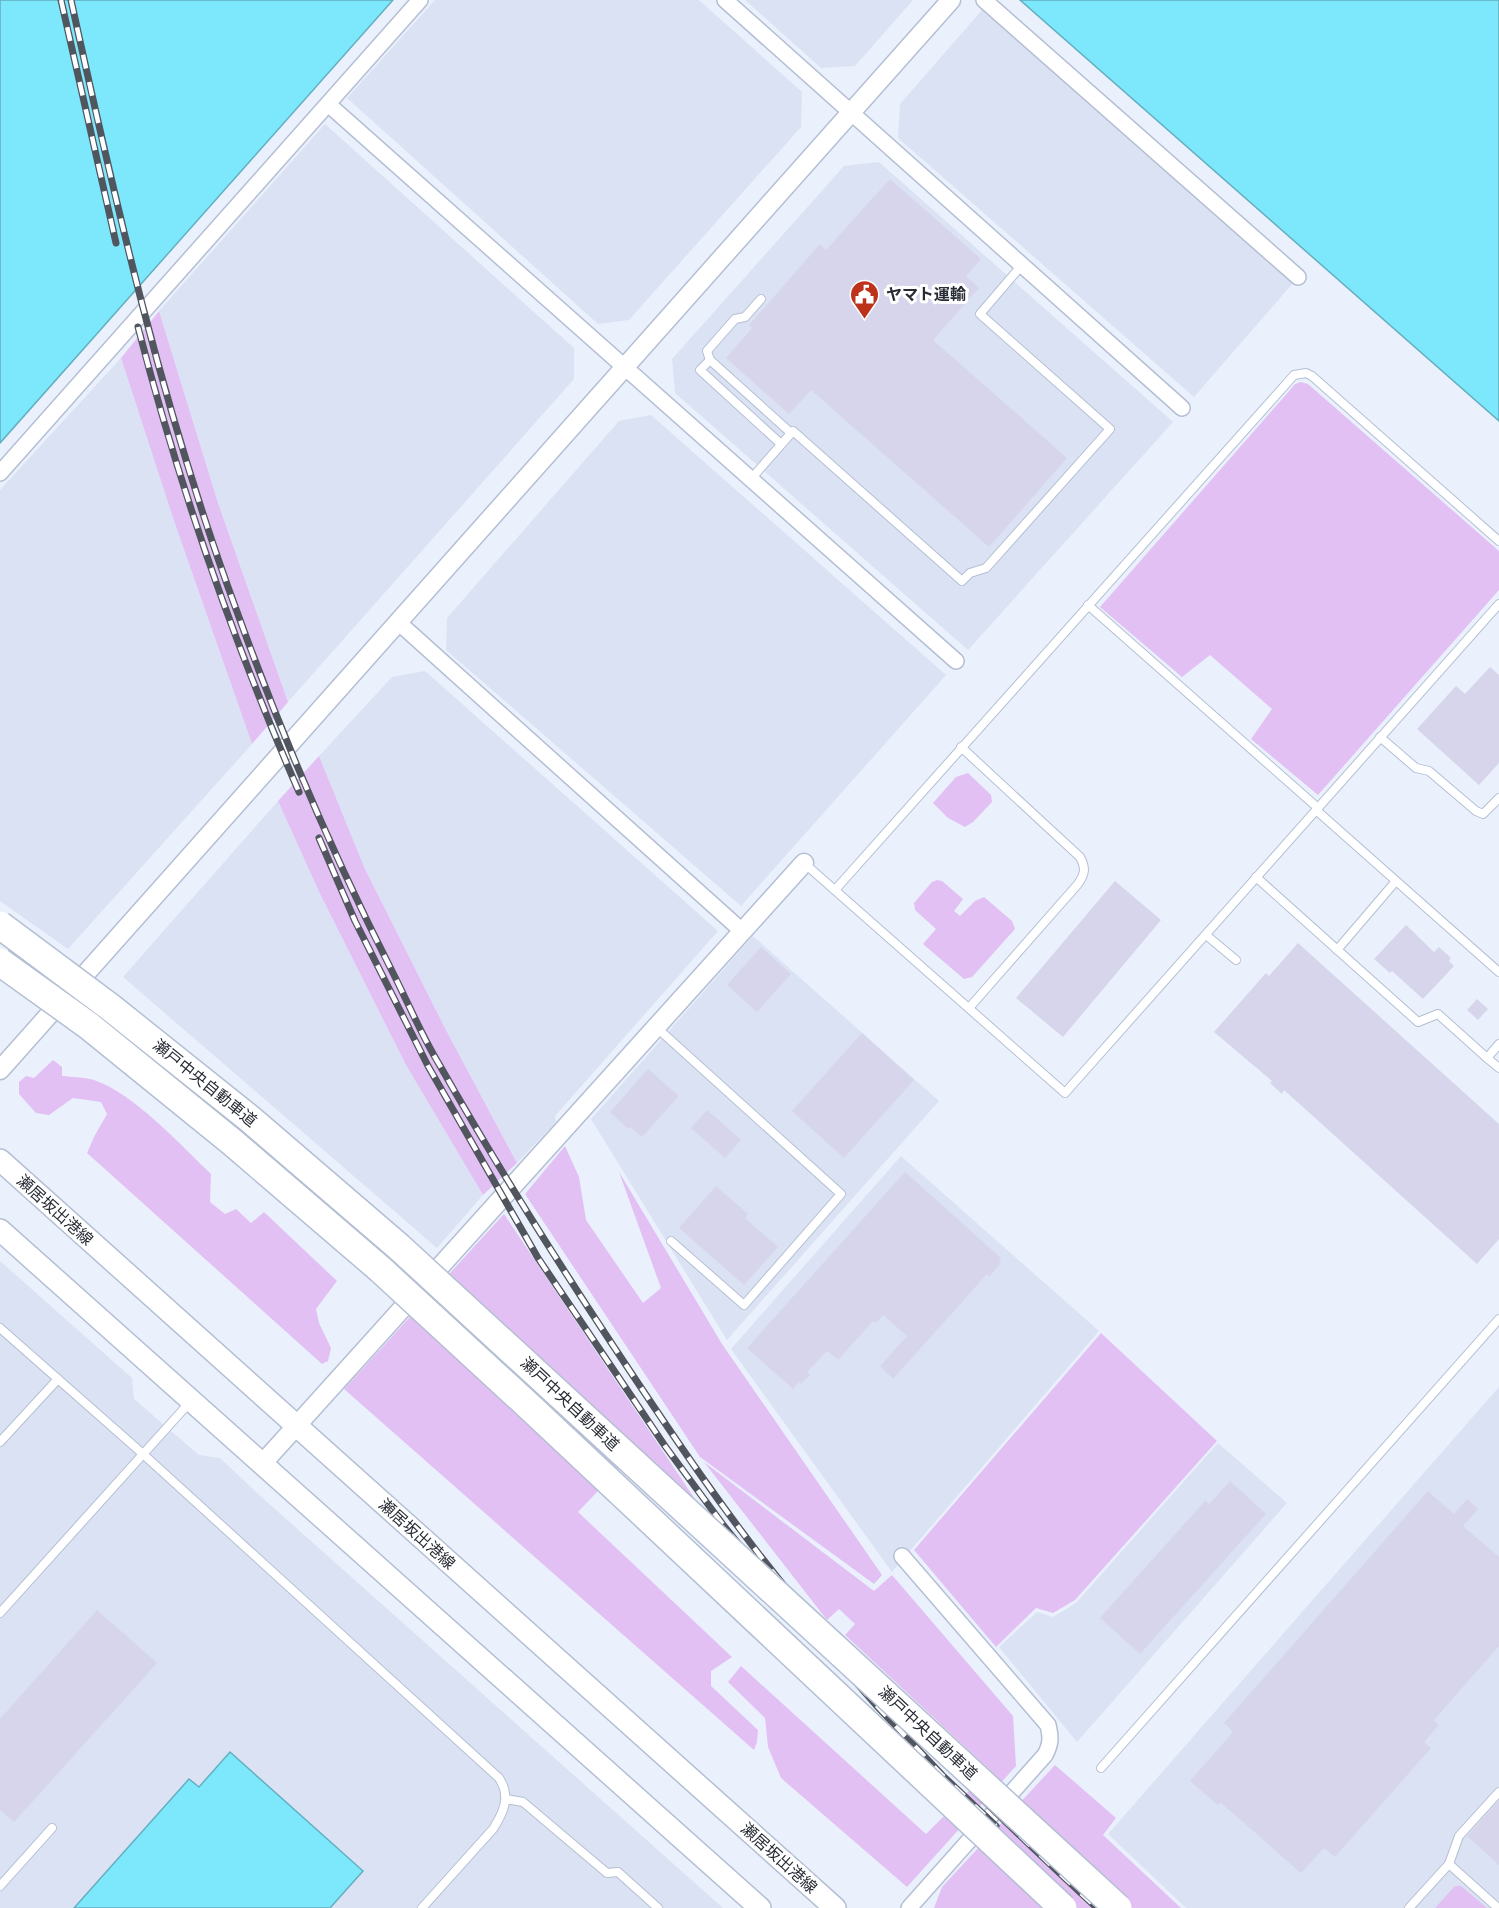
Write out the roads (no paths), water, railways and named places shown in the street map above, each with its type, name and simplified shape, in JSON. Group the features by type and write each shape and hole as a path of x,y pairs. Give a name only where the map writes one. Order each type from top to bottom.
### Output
{"highway":[{"name":"瀬戸中央自動車道","path":"0,926 110,1007 250,1119 399,1247 1119,1908"},
{"name":"瀬戸中央自動車道","path":"0,962 88,1026 232,1142 380,1269 1064,1908"}],"main road":[{"name":"瀬居坂出港線","path":"0,1160 835,1908"},
{"path":"0,1230 760,1908"}],"street":[{"path":"0,472 420,0"},
{"path":"725,0 1182,408"},
{"path":"0,1070 951,0"},
{"path":"984,0 1298,277"},
{"path":"328,104 956,661"},
{"path":"398,622 742,931"},
{"path":"262,1464 804,862"},
{"path":"902,1556 1048,1725 1051,1736 1051,1744 1045,1755 909,1908"}],"lane":[{"path":"761,299 745,317 735,319 707,351 710,360 962,581 970,573 986,568 1110,429 980,314 1022,265"},
{"path":"710,360 700,370 781,444"},
{"path":"835,890 1289,379 1300,373 1312,376 1499,540"},
{"path":"750,480 791,433"},
{"path":"804,862 1065,1093 1499,604"},
{"path":"1088,605 1499,972"},
{"path":"1380,738 1416,768 1429,771 1476,811 1483,814 1499,798"},
{"path":"961,747 1080,856 1085,865 1084,876 1078,884 969,1008"},
{"path":"1256,877 1418,1023 1438,1014 1499,1068"},
{"path":"1337,950 1396,881"},
{"path":"1206,935 1236,960"},
{"path":"656,1027 841,1194 744,1305 671,1241"},
{"path":"1487,1058 1499,1044"},
{"path":"1101,1768 1499,1319"},
{"path":"0,1328 494,1771 504,1785 506,1799 500,1818 493,1829 422,1908"},
{"path":"0,1442 58,1379"},
{"path":"0,1613 191,1401"},
{"path":"1409,1908 1449,1864 1459,1836 1499,1792"},
{"path":"506,1799 523,1802 607,1873 618,1872 658,1908"},
{"path":"0,1886 52,1828"},
{"path":"1449,1864 1498,1908"}],"water":[{"path":"0,0 393,0 0,443"},
{"path":"1020,0 1499,0 1499,421"},
{"path":"230,1752 363,1871 330,1908 74,1908 189,1779 199,1787"}],"railway":[{"path":"61,0 116,243"},
{"path":"71,0 143,308 210,534 253,656 309,795 350,886 427,1042 502,1172 569,1278 679,1444 747,1538 830,1640 903,1719 1018,1834 1097,1908"},
{"path":"138,327 171,446 209,562 252,678 299,792"},
{"path":"319,838 355,921 428,1066 538,1258 665,1446 724,1526 789,1606 876,1705 942,1775 996,1826"}],"place":[{"name":"ヤマト運輸","path":"865,320"}]}
